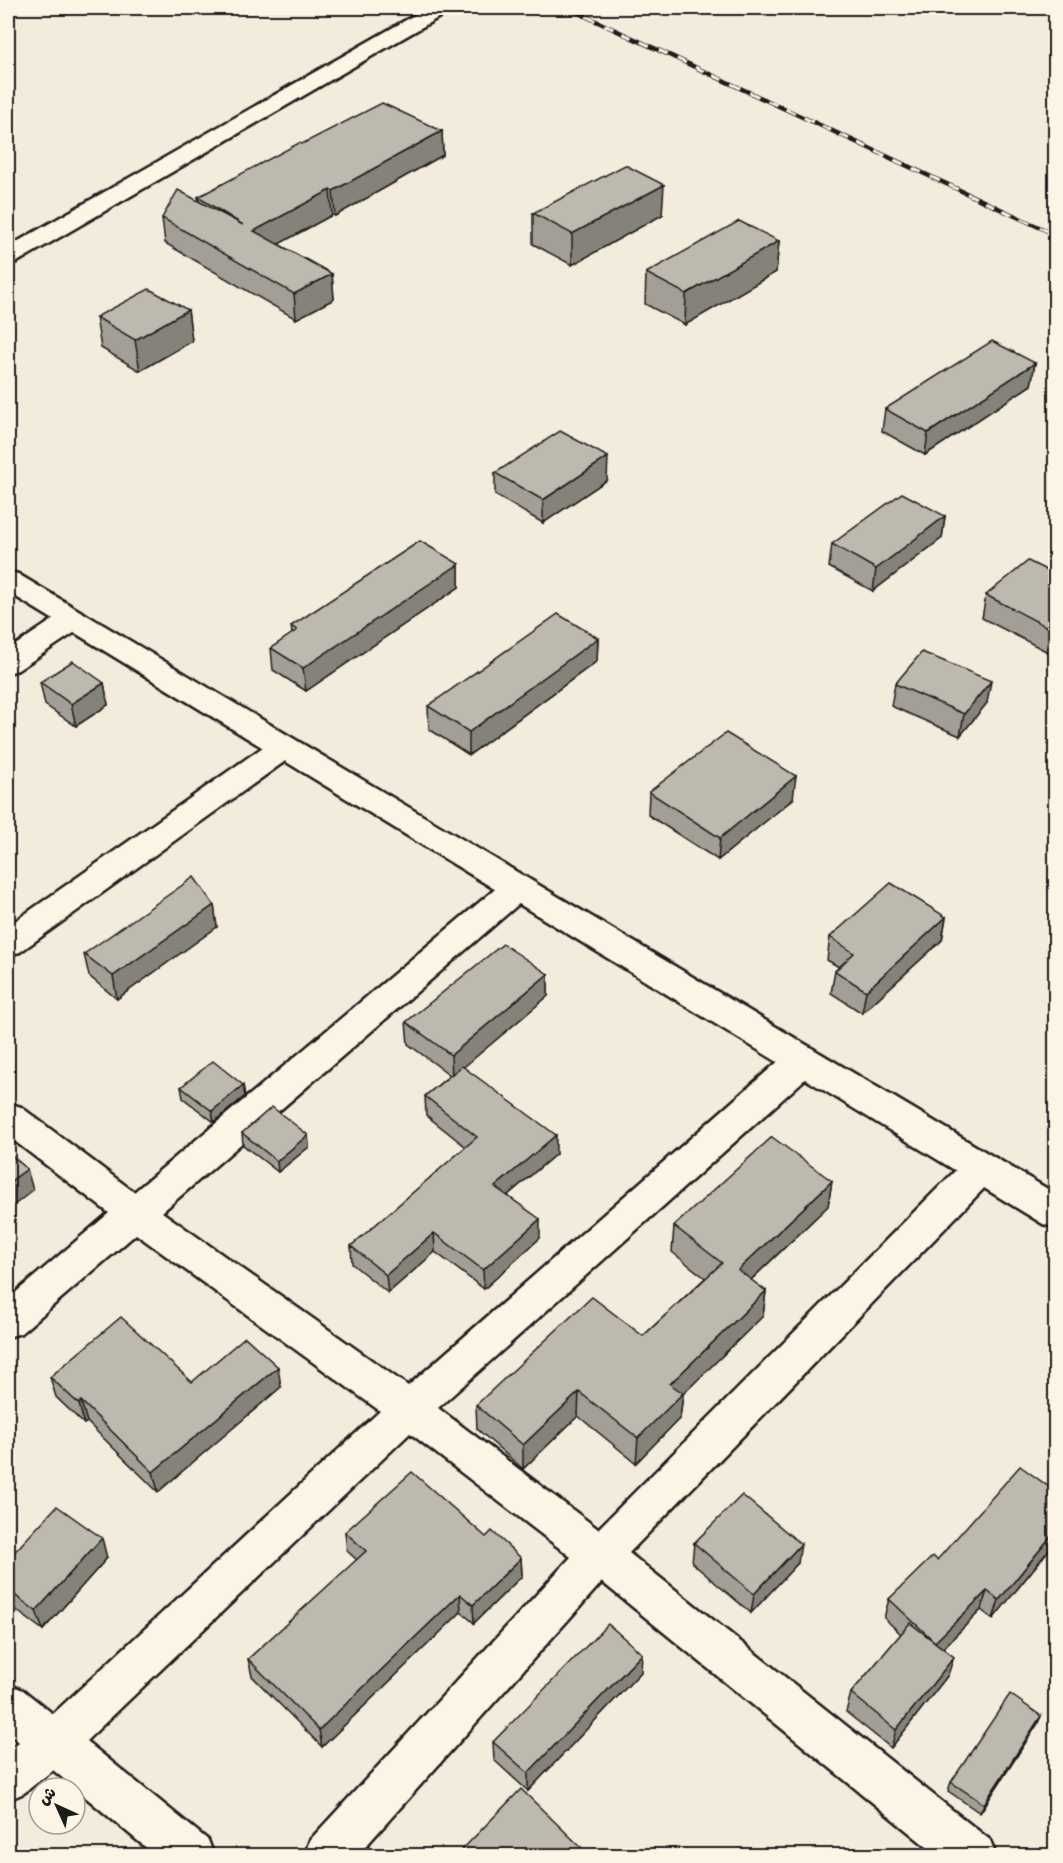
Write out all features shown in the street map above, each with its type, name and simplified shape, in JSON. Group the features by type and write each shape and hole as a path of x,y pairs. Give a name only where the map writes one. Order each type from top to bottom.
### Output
{"street":[{"path":"8,256 441,8"},
{"path":"8,580 1056,1213"},
{"path":"8,663 73,620"},
{"path":"8,943 284,747"},
{"path":"8,1321 517,888"},
{"path":"8,1778 54,1742 409,1409 802,1060"},
{"path":"8,1116 135,1213 409,1409 600,1556 974,1856"},
{"path":"326,1856 600,1556 981,1168"},
{"path":"8,1705 192,1856"}],"building":[{"path":"382,103 442,131 254,231 332,274 294,294 162,218 178,190 243,225 198,197 299,143 302,144"},
{"path":"625,165 664,185 572,234 533,213"},
{"path":"739,221 779,241 686,294 646,273"},
{"path":"149,289 188,310 135,340 96,317"},
{"path":"992,341 1035,363 928,433 885,409"},
{"path":"560,431 608,457 543,500 495,473"},
{"path":"902,493 945,516 876,569 832,544"},
{"path":"420,541 459,564 303,668 271,648 297,630 291,626"},
{"path":"1028,561 1056,575 1056,627 1053,630 986,595"},
{"path":"558,614 598,638 469,732 428,706"},
{"path":"922,652 991,681 964,714 895,684"},
{"path":"73,661 104,683 71,704 40,682"},
{"path":"726,733 796,776 720,838 649,792"},
{"path":"194,877 214,905 113,976 84,954"},
{"path":"891,883 946,917 866,991 835,971 854,953 830,937"},
{"path":"503,944 548,974 451,1055 406,1022"},
{"path":"213,1061 243,1085 212,1111 181,1087"},
{"path":"462,1066 556,1135 495,1187 540,1219 483,1270 434,1233 386,1275 351,1246 477,1137 425,1096"},
{"path":"272,1107 308,1135 277,1161 242,1133"},
{"path":"772,1137 832,1181 738,1270 766,1291 670,1384 683,1393 638,1438 579,1392 523,1445 476,1405 592,1297 643,1336 722,1263 674,1226"},
{"path":"8,1152 27,1169 8,1183"},
{"path":"121,1317 192,1382 245,1337 278,1367 153,1472 81,1401 79,1404 50,1377"},
{"path":"1020,1466 1056,1492 1056,1530 999,1600 987,1591 935,1642 889,1599 933,1556 937,1560"},
{"path":"412,1472 486,1537 492,1531 521,1558 473,1605 460,1594 319,1730 248,1659 366,1551 345,1532"},
{"path":"742,1495 801,1544 754,1594 694,1543"},
{"path":"57,1506 102,1538 36,1611 8,1590 8,1559"},
{"path":"910,1623 954,1657 896,1730 851,1693"},
{"path":"608,1624 642,1654 528,1773 493,1742"},
{"path":"1010,1694 1041,1716 984,1804 951,1782"},
{"path":"521,1789 590,1856 456,1856"}],"railway":[{"path":"568,8 1056,235"}]}
